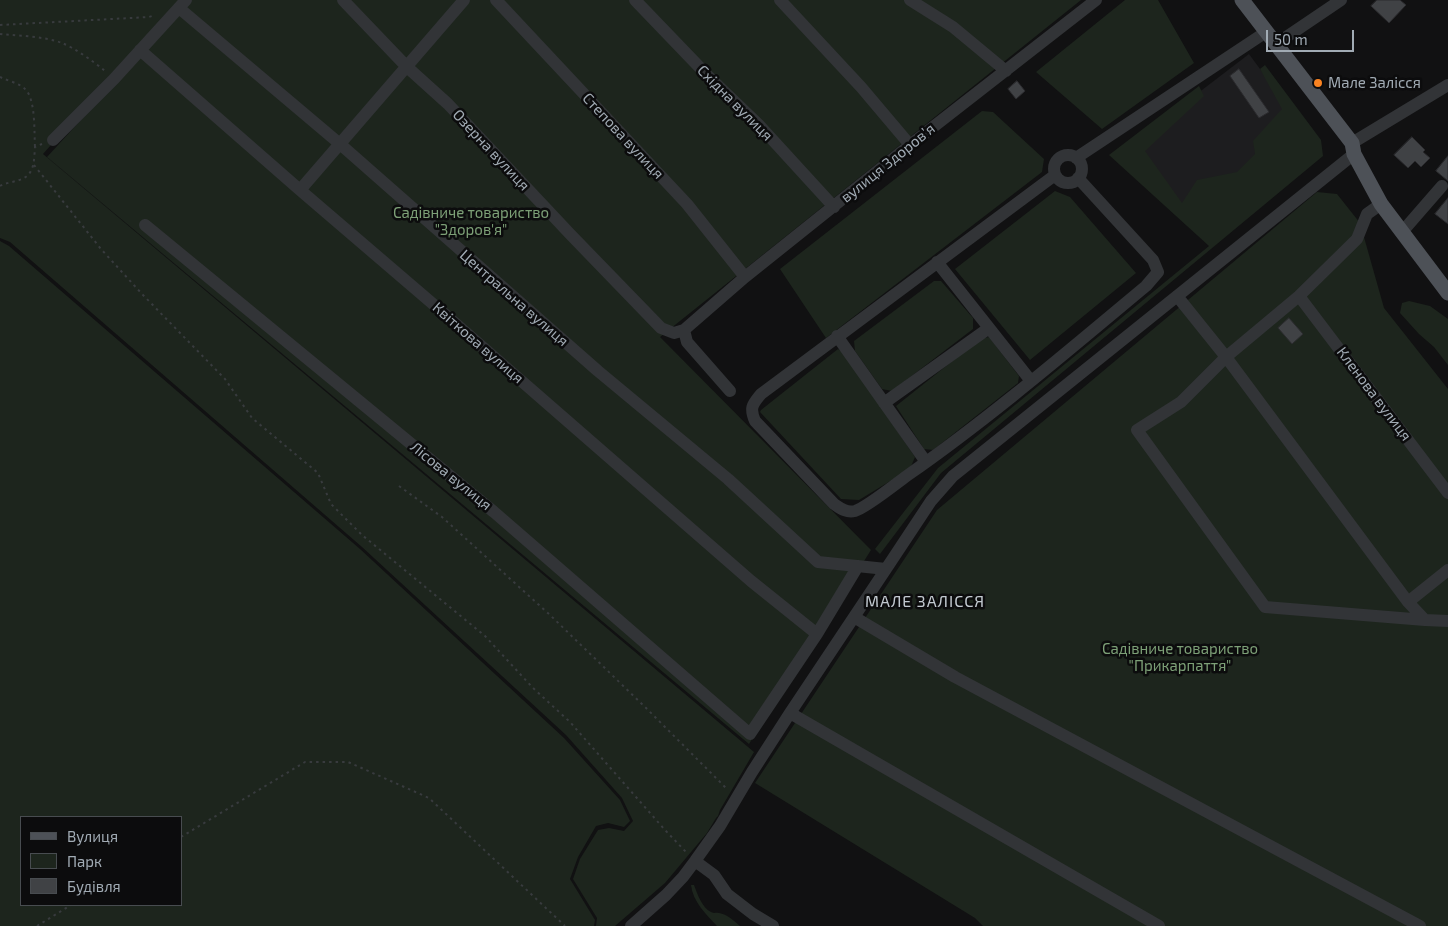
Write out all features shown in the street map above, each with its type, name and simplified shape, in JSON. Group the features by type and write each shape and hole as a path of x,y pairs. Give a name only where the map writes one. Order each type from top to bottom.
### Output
{"main road":[{"path":"1242,0 1353,148 1380,204 1448,293"}],"street":[{"name":"Озерна вулиця","path":"343,0 406,67 448,104 661,328 674,333 684,330"},
{"path":"300,190 464,0"},
{"name":"Степова вулиця","path":"496,0 687,204 745,277"},
{"name":"Східна вулиця","path":"635,0 759,126 834,207"},
{"path":"780,0 861,88 910,145"},
{"path":"910,0 953,27 1006,71"},
{"path":"1276,44 1341,0"},
{"name":"вулиця Здоровʼя","path":"684,330 745,277 1092,1"},
{"path":"53,140 114,79 182,4"},
{"name":"Центральна вулиця","path":"182,4 590,364 728,479 818,562 886,568"},
{"path":"1076,158 1266,32"},
{"name":"Квіткова вулиця","path":"140,50 752,581 817,634"},
{"path":"631,926 666,895 695,861 720,826 790,713 886,568 931,502 953,476 1177,296 1353,148 1448,85"},
{"path":"1065,155 1071,155 1076,158 1082,168 1078,178 1072,182 1060,180 1055,175 1055,163 1065,155"},
{"path":"1055,175 837,336 761,394 753,405 751,412 754,421 834,504 846,511 855,511 926,462 1031,382 1146,286 1158,272 1153,260 1078,178"},
{"path":"1402,232 1442,186"},
{"path":"1380,204 1367,214 1357,239 1299,296 1226,358 1181,402 1137,430 1265,606 1448,621"},
{"name":"Лісова вулиця","path":"145,225 494,512 750,734 817,634"},
{"path":"938,262 1031,382"},
{"path":"1177,296 1226,358 1408,602 1425,620"},
{"name":"Кленова вулиця","path":"1299,296 1448,493"},
{"path":"884,404 989,328"},
{"path":"684,330 687,342 730,390"},
{"path":"837,336 926,462"},
{"path":"817,634 858,566"},
{"path":"1408,602 1448,570"},
{"path":"854,617 954,677 1420,926"},
{"path":"790,713 1159,926"},
{"path":"695,861 714,875 727,894 752,914 773,926"}],"path":[{"path":"0,25 149,17 156,14"},
{"path":"0,34 62,43 95,62 114,79"},
{"path":"0,77 22,86 27,91 32,101 35,147 34,165 30,172 24,178 0,186"},
{"path":"35,147 53,140"},
{"path":"34,165 101,248 142,294 226,379 252,418 318,473 331,504 362,535 485,636 533,688 570,722 665,830 695,861"},
{"path":"399,486 442,518 550,615 736,798"},
{"path":"182,836 304,762 348,762 429,798 565,926"},
{"path":"36,926 69,906"}],"shaded area":[{"path":"1249,54 1322,153 1211,244 1121,152"}],"green space":[{"path":"0,0 179,0 43,154 754,752 707,833 665,883 615,926 596,926 597,918 573,879 580,859 598,830 609,828 624,831 633,821 622,798 566,735 362,547 10,242 0,238"},
{"name":"Садівниче товариство \"Здоров'я\"","path":"191,0 1081,0 660,337 871,550 749,744 47,157"},
{"path":"1125,0 1158,0 1194,63 1102,129 1036,72"},
{"path":"1265,65 1321,140 1323,156 941,473 880,554 875,549 938,468 1209,246 1109,155 1199,86 1204,96 1145,151 1182,203 1197,180 1237,172 1255,154 1253,141 1282,109 1260,69"},
{"path":"982,111 993,112 1044,159 1042,172 826,338 780,269"},
{"path":"1055,191 1070,197 1136,273 1030,360 955,269"},
{"name":"Садівниче товариство \"Прикарпаття\"","path":"1317,192 1337,194 1360,223 1384,308 1448,389 1448,926 983,926 975,918 755,783 937,510"},
{"path":"0,241 9,246 360,549 564,738 620,800 630,821 624,827 608,823 596,826 578,857 570,879 595,920 594,926 0,926"},
{"path":"934,281 941,281 973,318 973,329 892,391 882,389 855,351 854,341"},
{"path":"1409,301 1430,306 1448,319 1448,365 1434,347 1400,313 1402,303"},
{"path":"989,337 1019,376 1018,383 933,450 924,449 896,406 980,339"},
{"path":"838,349 845,354 915,457 910,469 859,500 841,499 760,412"},
{"path":"691,885 694,885 700,900 708,910 725,915 740,926 717,926 697,902"}],"building":[{"path":"1377,0 1400,0 1406,5 1389,23 1371,6"},
{"path":"1239,69 1269,112 1259,118 1230,76"},
{"path":"1017,81 1025,91 1016,99 1008,89"},
{"path":"1412,137 1430,158 1421,167 1415,161 1408,168 1394,155"},
{"path":"1448,156 1448,181 1436,171"},
{"path":"1448,198 1448,224 1435,214"},
{"path":"1289,318 1303,334 1292,344 1278,328"}],"place":[{"name":"Мале Залісся","path":"1318,83"}],"district":[{"name":"МАЛЕ ЗАЛІССЯ","path":"925,602"}]}
